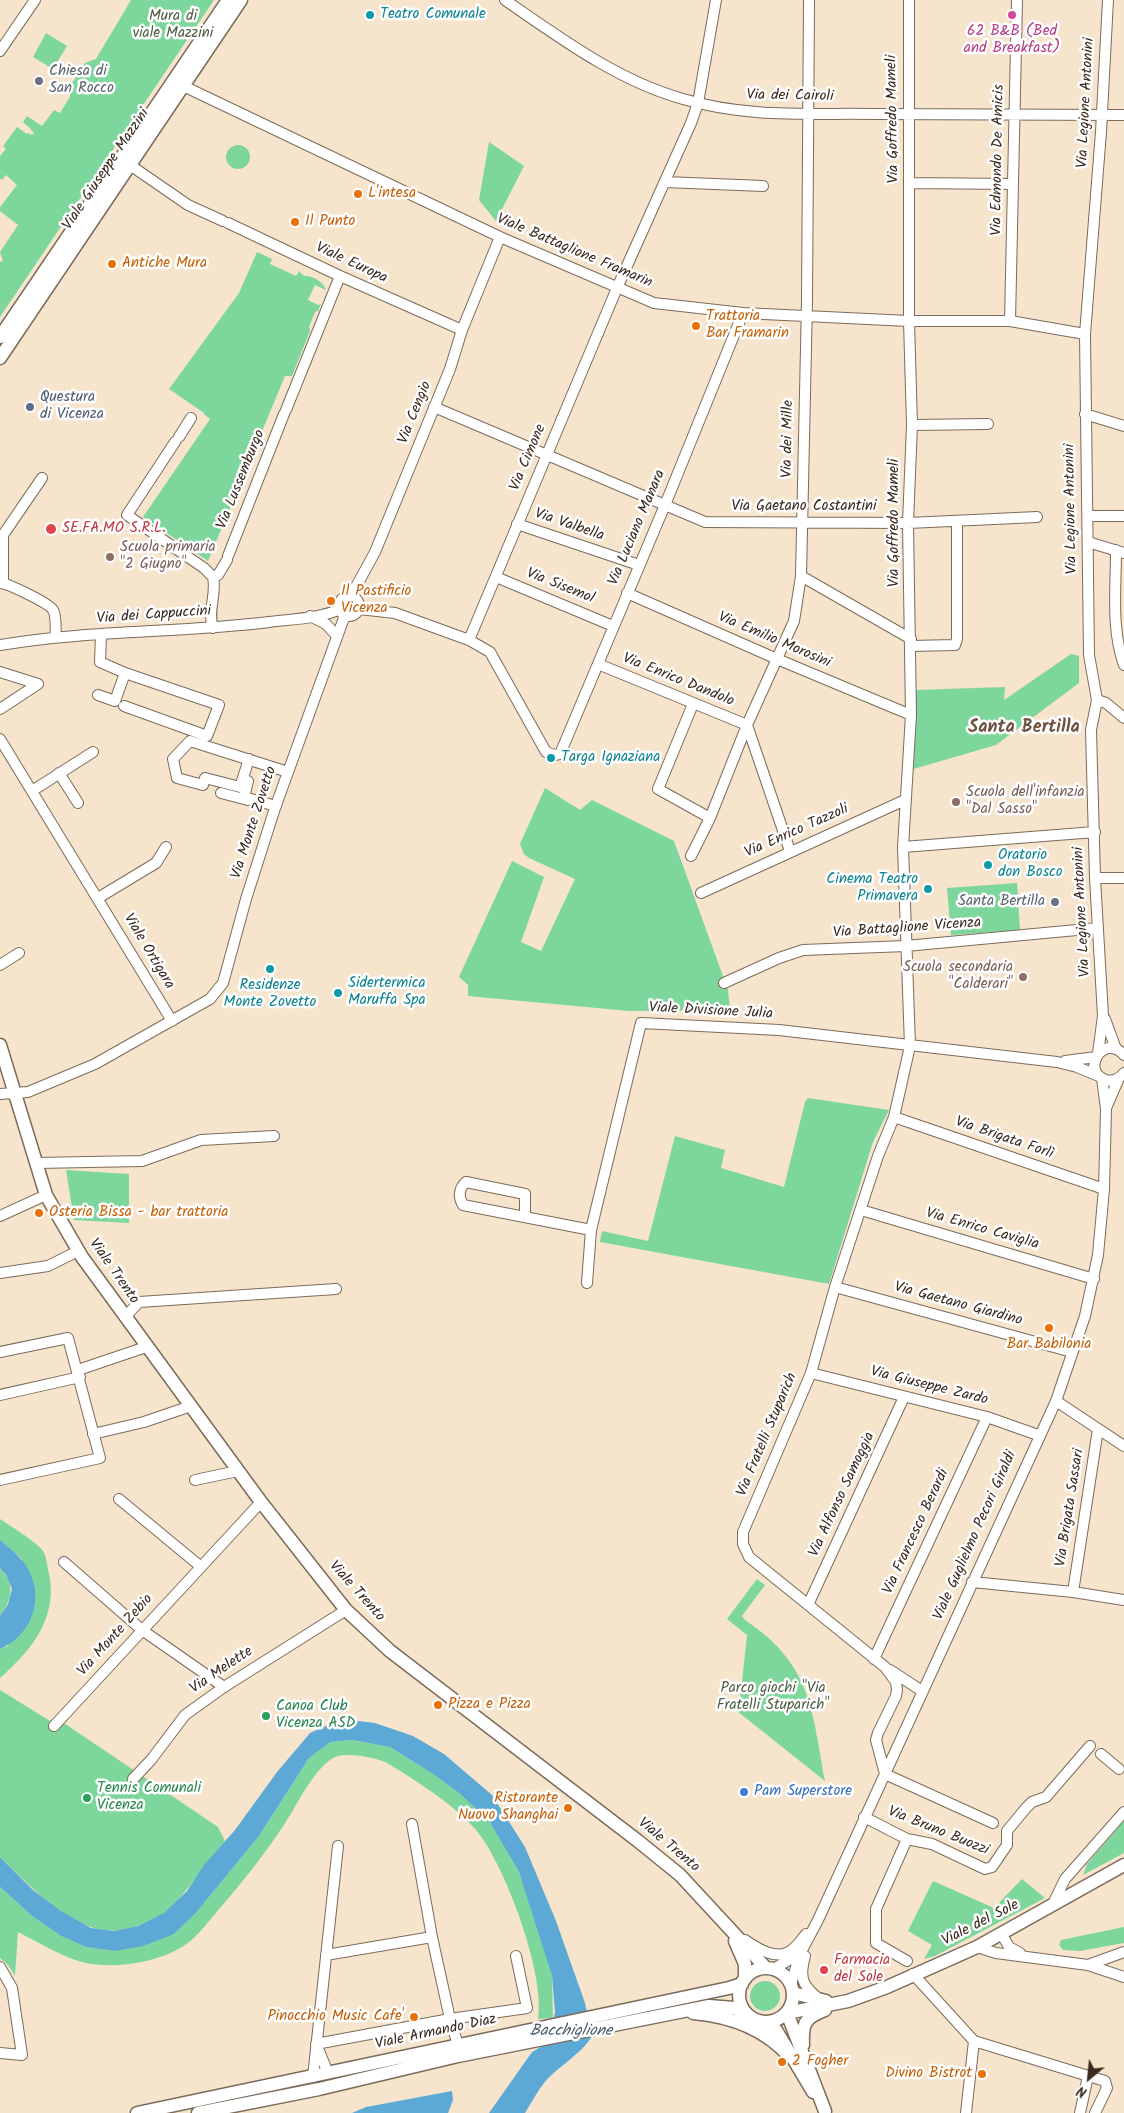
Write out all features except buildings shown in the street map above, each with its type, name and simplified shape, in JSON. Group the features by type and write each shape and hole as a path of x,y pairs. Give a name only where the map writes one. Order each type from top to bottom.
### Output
{"main road":[{"name":"Viale Giuseppe Mazzini","path":"0,358 130,165 228,0"},
{"name":"Viale Giuseppe Mazzini","path":"0,337 178,84 241,0"},
{"name":"Viale Trento","path":"0,1045 46,1195 78,1251 146,1347 261,1502 346,1610 390,1651 673,1870 703,1899 729,1930 769,1969"},
{"name":"Viale del Sole","path":"787,2013 848,2001 887,1987 977,1947 1124,1865"},
{"name":"Viale Trento","path":"729,1930 745,1964 743,1981"},
{"path":"758,2021 774,2022 787,2013 793,2000 792,1989 784,1974 769,1969 750,1973 743,1981 740,2002 746,2013 758,2021 776,2030 790,2057 826,2112"},
{"name":"Viale Armando Diaz","path":"198,2113 319,2089 538,2035 591,2024 729,1988 743,1981"},
{"name":"Viale del Sole","path":"792,1989 822,2001 848,2001"},
{"path":"803,2051 802,2033 807,2019 848,2001"},
{"name":"Viale Armando Diaz","path":"591,2024 709,2006 734,2008 746,2013"},
{"path":"668,2013 707,2014 744,2024 778,2043 790,2057"},
{"path":"787,2013 826,2112"},
{"name":"Viale Armando Diaz","path":"137,2113 458,2045 538,2035"}],"street":[{"path":"0,51 34,0"},
{"name":"Via dei Cairoli","path":"505,0 606,65 663,93 718,109 808,114 1124,115"},
{"name":"Via Cimone","path":"469,640 617,288 691,123 698,103 716,0"},
{"name":"Via dei Mille","path":"691,856 710,818 747,725 794,621 801,576 807,316 809,0"},
{"name":"Via Goffredo Mameli","path":"909,0 909,321 912,425 908,523 911,715 903,847 910,1046"},
{"name":"Via Edmondo De Amicis","path":"1010,321 1017,0"},
{"name":"Via Legione Antonini","path":"1101,1077 1095,1067 1103,1016 1095,878 1091,730 1097,700 1089,655 1085,334 1102,115 1108,0"},
{"name":"Viale Battaglione Framarin","path":"178,84 500,237 654,303 742,313 909,321 1010,321 1085,334"},
{"name":"Viale Europa","path":"130,165 188,205 340,276 462,330"},
{"path":"665,182 763,186"},
{"path":"910,183 1013,184"},
{"name":"Via Cengio","path":"350,596 375,552 450,369 462,330 500,237"},
{"name":"Via Lussemburgo","path":"213,577 218,575 227,558 340,276"},
{"name":"Via Luciano Manara","path":"469,640 490,652 546,752 554,755 560,754 665,505 742,313"},
{"name":"Via Gaetano Costantini","path":"434,407 705,522 908,523 1037,517"},
{"path":"1085,414 1124,426"},
{"path":"191,418 127,515 204,568 213,577 215,586 210,615 212,628"},
{"path":"912,425 988,424"},
{"path":"42,478 3,535 2,583 53,610 56,637"},
{"path":"1088,516 1124,516"},
{"path":"801,576 911,643 955,645 957,639 957,522"},
{"name":"Via Valbella","path":"517,524 639,565"},
{"path":"1088,542 1120,551 1116,628 1124,665"},
{"name":"Via Sisemol","path":"496,577 613,626"},
{"name":"Via Emilio Morosini","path":"627,593 911,715"},
{"path":"350,596 359,602 359,609 354,616 342,612 342,599 350,596"},
{"path":"359,609 395,613 469,640"},
{"name":"Via dei Cappuccini","path":"0,645 56,637 212,628 342,612"},
{"name":"Via Monte Zovetto","path":"16,1094 28,1092 95,1064 210,999 224,983 246,899 288,772 337,636 342,612"},
{"path":"310,616 326,624 337,636"},
{"path":"101,635 100,662 125,673 219,705 207,736 124,706"},
{"name":"Via Enrico Dandolo","path":"598,664 747,725"},
{"path":"0,709 38,684 1,668"},
{"path":"98,695 115,701 125,673"},
{"path":"1097,700 1106,703 1124,718"},
{"path":"693,704 658,789 710,818"},
{"path":"747,725 790,851"},
{"name":"Viale Ortigara","path":"0,739 172,1021"},
{"path":"251,760 240,787 205,778 203,785 177,778 173,759 190,741 251,760 288,772"},
{"path":"32,791 93,752"},
{"path":"251,760 243,796 276,807"},
{"path":"59,773 78,803"},
{"path":"222,793 276,807"},
{"name":"Via Enrico Tazzoli","path":"702,893 790,851 905,800"},
{"path":"903,847 1095,832"},
{"path":"98,898 156,863 166,846"},
{"path":"1095,878 1124,878"},
{"name":"Via Battaglione Vicenza","path":"724,983 779,958 803,950 906,946 1098,928"},
{"path":"0,965 19,954"},
{"name":"Via Legione Antonini","path":"1103,1016 1121,1052"},
{"name":"Viale Divisione Julia","path":"590,1230 641,1023 779,1030 1057,1062 1077,1067 1101,1077"},
{"name":"Via Fratelli Stuparich","path":"885,1774 876,1740 896,1696 896,1682 885,1667 750,1557 743,1544 743,1532 811,1373 835,1288 878,1156 894,1117 910,1046"},
{"name":"Viale Divisione Julia","path":"1057,1062 1097,1055 1106,1048 1121,1052"},
{"path":"1101,1077 1110,1080 1121,1076"},
{"name":"Viale Guglielmo Pecori Giraldi","path":"1106,1109 1121,1076"},
{"name":"Viale Guglielmo Pecori Giraldi","path":"792,1989 800,1954 818,1920 885,1774 1038,1435 1056,1401 1085,1316 1098,1255 1104,1189 1106,1109 1101,1077"},
{"path":"0,1094 16,1094"},
{"name":"Via Brigata Forlì","path":"894,1117 1104,1189"},
{"path":"36,1163 142,1161 201,1140 274,1136"},
{"path":"525,1216 525,1194 466,1182 459,1192 463,1205 590,1230 587,1283"},
{"path":"0,1216 46,1195"},
{"name":"Via Enrico Caviglia","path":"861,1210 1094,1279"},
{"path":"0,1273 48,1266 78,1251"},
{"name":"Via Gaetano Giardino","path":"835,1288 1072,1352"},
{"path":"125,1317 139,1302 336,1289"},
{"path":"0,1352 68,1338 79,1373 100,1458 0,1480"},
{"path":"0,1395 79,1373 146,1347"},
{"name":"Via Giuseppe Zardo","path":"811,1373 987,1417 1038,1435"},
{"name":"Via Alfonso Samoggia","path":"808,1605 904,1397"},
{"path":"1056,1401 1124,1446"},
{"path":"93,1434 144,1422 191,1406"},
{"name":"Via Francesco Berardi","path":"874,1659 987,1417"},
{"name":"Via Brigata Sassari","path":"1073,1592 1098,1429"},
{"path":"195,1480 238,1471"},
{"path":"119,1499 200,1566"},
{"name":"Via Monte Zebio","path":"54,1726 261,1502"},
{"path":"64,1562 142,1630 224,1687"},
{"path":"972,1582 1073,1592 1124,1600"},
{"name":"Via Melette","path":"133,1779 151,1760 185,1715 224,1687 346,1610"},
{"path":"885,1667 922,1691"},
{"name":"Via Bruno Buozzi","path":"864,1817 908,1839 932,1844 985,1869 992,1867 1007,1845 1007,1832 1026,1808 1032,1802 1046,1797 1090,1746"},
{"path":"1101,1754 1118,1769"},
{"path":"885,1774 993,1823"},
{"path":"1053,1904 1065,1879 1124,1812"},
{"path":"412,1824 432,1937 450,2019 458,2045"},
{"path":"907,1961 876,1943 876,1909 908,1839"},
{"path":"313,2077 338,1846"},
{"path":"729,1930 759,1950 776,1955 792,1950 818,1920"},
{"path":"818,1920 805,1957 802,1974 806,1987 822,2001"},
{"path":"1001,1932 1009,1947 1023,1955"},
{"path":"326,1955 432,1937"},
{"path":"977,1947 990,1952 1088,1964 1124,1977"},
{"path":"1088,1964 1124,1952"},
{"path":"769,1969 800,1954"},
{"path":"316,2044 450,2019 527,2008 516,1956"},
{"path":"0,1967 12,1988 22,2055 0,2053"},
{"path":"913,1974 974,2041 1105,2082 1107,2088 1095,2113"},
{"path":"966,2113 974,2041"},
{"path":"316,2044 328,2073"},
{"path":"1080,2113 1088,2076"}],"green space":[{"name":"Mura di viale Mazzini","path":"131,0 214,0 0,317 0,262 3,261 0,252 18,225 0,211 0,207 17,185 6,175 2,180 0,178 0,156 6,149 3,146 17,127 27,134 32,135 34,133 23,122 27,116 42,126 54,110 60,113 70,97 70,93 67,91 85,63 96,59"},
{"path":"46,33 67,46 53,69 33,57"},
{"path":"489,142 524,166 496,221 479,200"},
{"path":"238,145 247,148 250,157 247,166 238,169 229,166 226,157 229,148"},
{"path":"257,252 272,259 270,264 296,276 299,271 304,276 317,280 323,284 326,290 315,285 308,300 318,305 321,304 318,311 315,312 309,327 310,331 292,376 285,376 208,561 143,517 210,419 169,389 239,293"},
{"path":"1071,654 1079,656 1079,683 996,745 910,770 915,690 1005,687 1004,700"},
{"path":"545,788 580,810 592,800 674,841 728,990 730,1010 629,1011 468,996 468,985 459,977 512,861 544,877 521,942 541,951 575,879 529,858 524,854 520,844"},
{"path":"1017,883 1020,930 951,935 947,888"},
{"path":"808,1098 889,1110 873,1142 829,1284 600,1242 602,1231 648,1241 675,1136 725,1150 721,1168 784,1187 805,1102"},
{"path":"66,1170 129,1174 129,1223 74,1220"},
{"path":"0,1519 30,1539 43,1551 51,1586 47,1616 41,1630 23,1655 0,1678 0,1649 8,1646 22,1559 0,1540"},
{"path":"0,1568 8,1581 10,1592 0,1616"},
{"name":"Parco giochi \"Via Fratelli Stuparich\"","path":"757,1579 765,1585 742,1616 784,1654 796,1671 805,1690 811,1710 825,1781 737,1711 740,1700 747,1635 727,1619"},
{"name":"Tennis Comunali Vicenza","path":"0,1690 50,1721 55,1717 218,1827 225,1841 183,1894 165,1913 140,1925 126,1929 111,1931 91,1927 78,1922 54,1906 0,1857"},
{"path":"352,1740 390,1747 436,1776 460,1794 489,1821 519,1872 533,1912 552,1976 553,2018 538,2019 539,2000 536,1976 521,1921 499,1868 476,1830 451,1806 402,1772 385,1762 360,1756 345,1755 335,1757 321,1768 253,1868 204,1927 182,1947 171,1953 133,1964 94,1964 66,1956 18,1932 15,1976 8,1965 0,1958 0,1887 32,1916 61,1936 86,1947 115,1951 174,1934 195,1914 259,1836 309,1758 329,1742"},
{"path":"1124,1821 1124,1853 1083,1875 1087,1864"},
{"path":"1022,1879 1045,1898 935,1956 924,1959 932,1945 908,1931 933,1881 994,1908"},
{"path":"1124,1927 1124,1943 1080,1951 1063,1950 1059,1945 1061,1940"},
{"path":"765,1981 776,1985 780,1996 776,2007 765,2011 754,2007 750,1996 754,1985"}],"water":[{"path":"0,1540 25,1565 31,1575 35,1597 34,1608 26,1628 10,1644 0,1649 0,1616 8,1604 12,1589 6,1575 0,1568"},
{"name":"Bacchiglione","path":"341,1719 375,1723 413,1736 444,1754 492,1795 525,1847 556,1921 585,2003 592,2036 582,2049 544,2083 525,2113 489,2113 532,2052 549,2042 555,2012 552,1976 519,1872 489,1821 460,1794 436,1776 390,1747 352,1740 330,1742 309,1758 259,1836 195,1914 174,1934 143,1946 115,1951 86,1947 61,1936 32,1916 0,1887 0,1857 33,1890 61,1911 91,1928 114,1931 138,1926 164,1913 187,1891 204,1865 235,1830 277,1772 310,1733"},
{"path":"452,2091 453,2100 448,2113 352,2113 366,2107"}],"place":[{"name":"Teatro Comunale","path":"370,15"},
{"name":"62 B&B (Bed and Breakfast)","path":"1012,15"},
{"name":"Chiesa di San Rocco","path":"39,81"},
{"name":"L'intesa","path":"358,194"},
{"name":"Il Punto","path":"295,222"},
{"name":"Antiche Mura","path":"112,264"},
{"name":"Trattoria Bar Framarin","path":"696,326"},
{"name":"Questura di Vicenza","path":"30,407"},
{"name":"SE.FA.MO S.R.L.","path":"51,529"},
{"name":"Scuola primaria \"2 Giugno\"","path":"110,557"},
{"name":"Il Pastificio Vicenza","path":"331,601"},
{"name":"Targa Ignaziana","path":"551,758"},
{"name":"Scuola dell'infanzia \"Dal Sasso\"","path":"956,802"},
{"name":"Oratorio don Bosco","path":"988,865"},
{"name":"Cinema Teatro Primavera","path":"928,889"},
{"name":"Santa Bertilla","path":"1055,902"},
{"name":"Residenze Monte Zovetto","path":"270,969"},
{"name":"Scuola secondaria \"Calderari\"","path":"1023,977"},
{"name":"Sidertermica Maruffa Spa","path":"338,993"},
{"name":"Osteria Bissa - bar trattoria","path":"39,1213"},
{"name":"Bar Babilonia","path":"1049,1328"},
{"name":"Pizza e Pizza","path":"438,1705"},
{"name":"Canoa Club Vicenza ASD","path":"266,1716"},
{"name":"Pam Superstore","path":"744,1792"},
{"name":"Tennis Comunali Vicenza","path":"87,1798"},
{"name":"Ristorante Nuovo Shanghai","path":"568,1808"},
{"name":"Farmacia del Sole","path":"824,1970"},
{"name":"Pinocchio Music Cafe'","path":"414,2017"},
{"name":"2 Fogher","path":"782,2062"},
{"name":"Divino Bistrot","path":"982,2074"}],"district":[{"name":"Santa Bertilla","path":"1024,729"}]}
